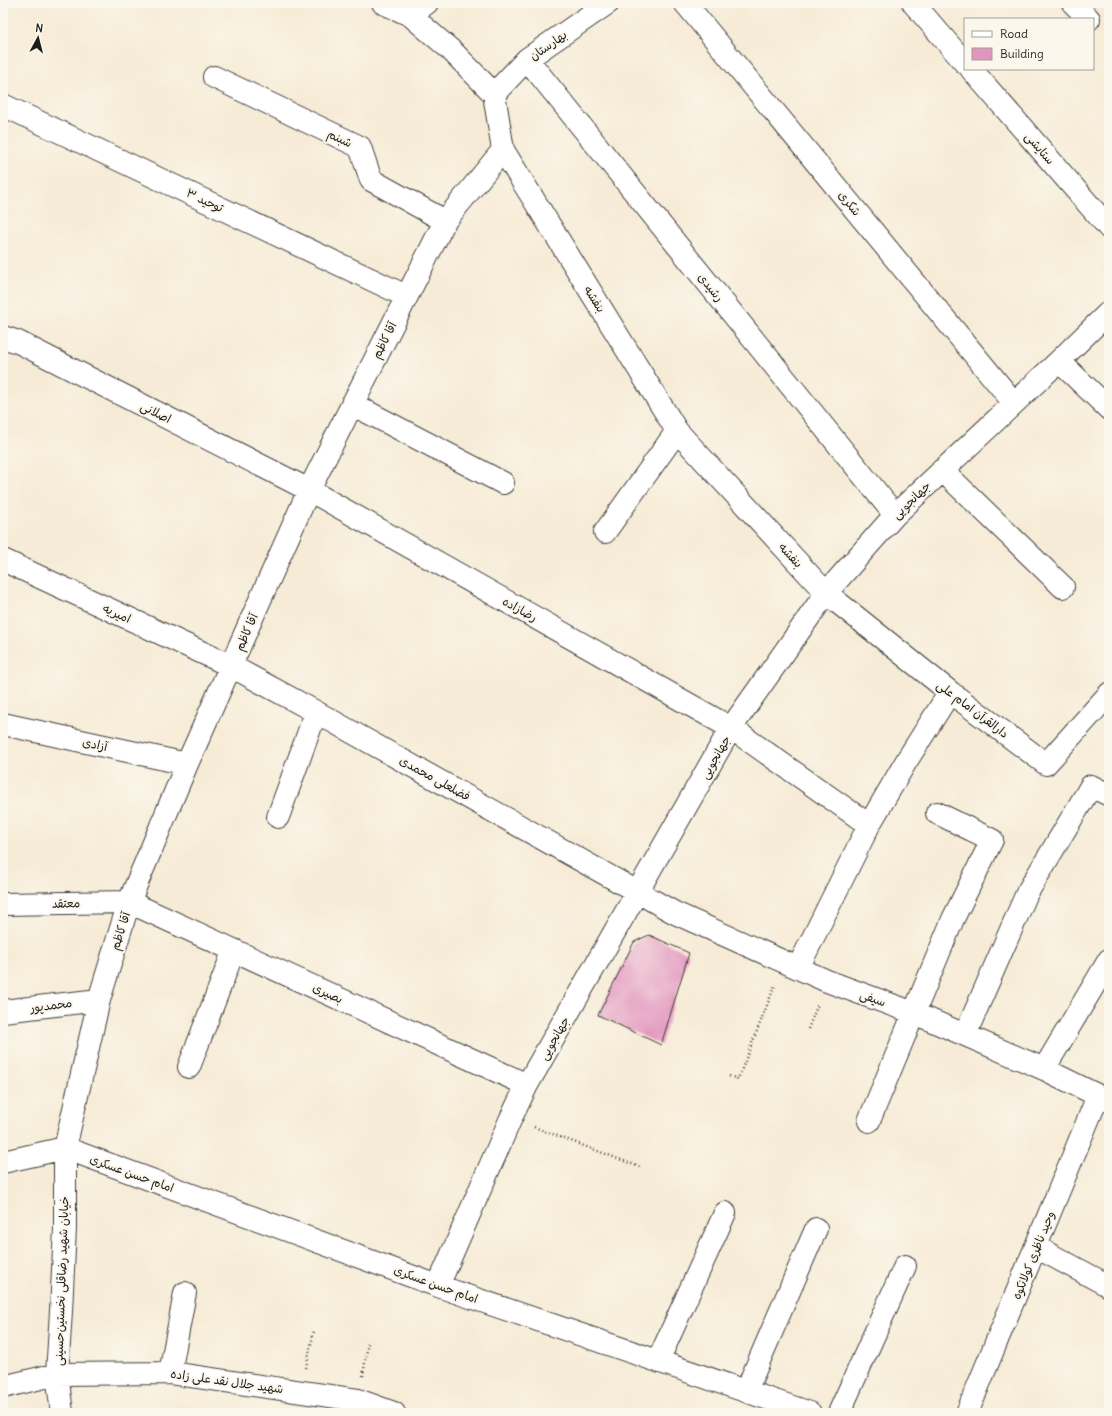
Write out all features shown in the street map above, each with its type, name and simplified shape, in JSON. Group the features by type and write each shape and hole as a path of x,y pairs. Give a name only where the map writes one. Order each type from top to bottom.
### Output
{"street":[{"path":"383,3 419,9 452,51 494,94"},
{"name":"بهارستان","path":"494,94 527,59 608,3"},
{"name":"شکری","path":"685,3 1014,403"},
{"path":"913,3 964,62"},
{"path":"1074,3 1088,18"},
{"name":"رشیدی","path":"527,59 895,515"},
{"name":"ستایشی","path":"971,70 1109,228"},
{"name":"شبنم","path":"214,77 360,148 372,180 445,221"},
{"name":"بنفشه","path":"494,94 503,150 677,431 826,593"},
{"name":"توحید ۳","path":"3,105 406,296"},
{"name":"آقا کاظم","path":"65,1148 99,1000 129,902 186,764 309,490 406,296 445,221 503,150"},
{"name":"جهانجویی","path":"438,1286 511,1118 527,1085 731,728 826,593 895,515 1109,312"},
{"name":"اصلانی","path":"3,337 18,342 309,490"},
{"path":"1059,361 1109,409"},
{"path":"352,404 503,483"},
{"path":"605,532 677,431"},
{"path":"942,470 1063,587"},
{"name":"رضازاده","path":"309,490 731,728 869,825"},
{"name":"امیریه","path":"3,560 231,666"},
{"name":"دارالقرآن امام علی","path":"826,593 950,692 1046,764 1109,694"},
{"name":"فضلعلی محمدی","path":"231,666 638,892"},
{"path":"791,965 869,825 950,692"},
{"path":"278,818 316,712"},
{"name":"آزادی","path":"3,724 186,764"},
{"path":"965,1034 1027,893 1091,786 1109,795"},
{"path":"869,1122 953,919 992,840 937,813"},
{"name":"سیفی","path":"638,892 675,913 827,982 914,1013 965,1034 1103,1098"},
{"name":"معتقد","path":"3,904 129,902"},
{"name":"بصیری","path":"129,902 527,1085"},
{"path":"189,1067 234,950"},
{"path":"1044,1070 1109,960"},
{"name":"محمدپور","path":"3,1011 99,1000"},
{"name":"وحید ناظری کولانکوه","path":"967,1413 1036,1247 1103,1098"},
{"path":"3,1162 65,1148"},
{"name":"امام حسن عسکری","path":"65,1148 438,1286 810,1413"},
{"name":"خیابان شهید رضاقلی نخستین‌حسینی","path":"62,1413 57,1374 65,1228 65,1148"},
{"path":"658,1361 725,1213"},
{"path":"746,1392 816,1229"},
{"path":"1036,1247 1109,1286"},
{"path":"839,1413 905,1266"},
{"path":"170,1372 185,1293"},
{"name":"شهید جلال نقد علی زاده","path":"3,1387 57,1374 170,1372 358,1400 394,1413"}],"path":[{"path":"729,1076 738,1079 791,965"},
{"path":"511,1118 640,1166"},
{"path":"300,1392 314,1331"},
{"path":"358,1400 368,1343"}],"building":[{"path":"649,935 689,953 661,1045 598,1015 634,942"}]}
